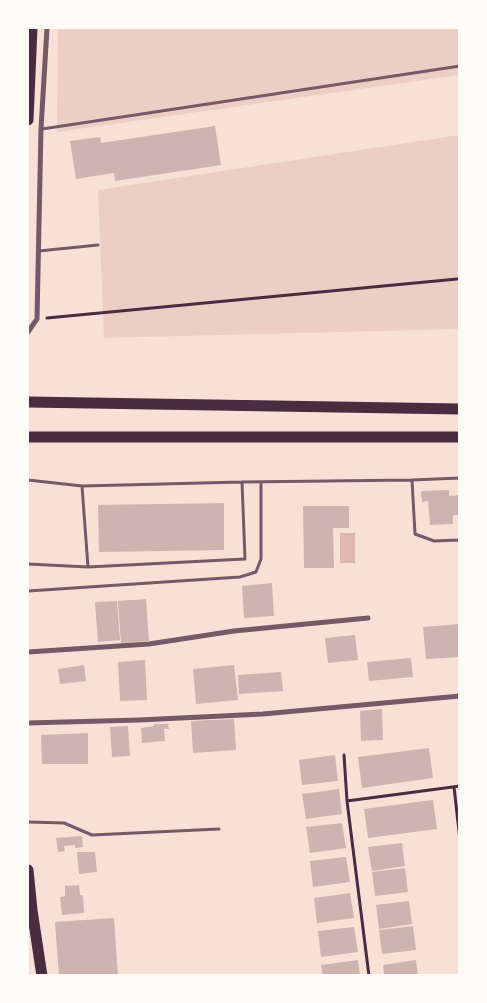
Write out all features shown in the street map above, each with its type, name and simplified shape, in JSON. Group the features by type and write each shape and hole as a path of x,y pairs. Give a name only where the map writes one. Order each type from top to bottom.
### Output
{"main road":[{"path":"28,120 32,28"},
{"path":"28,402 460,409"},
{"path":"28,437 460,437"},
{"path":"28,870 30,910 42,976"}],"street":[{"path":"28,332 37,319 38,215 47,28"},
{"path":"28,652 149,644 234,631 368,618"},
{"path":"28,723 263,714 460,696"}],"lane":[{"path":"41,129 460,66"},
{"path":"39,251 98,245"},
{"path":"28,480 82,486 460,478"},
{"path":"412,480 415,534 434,542 460,540"},
{"path":"28,564 88,567 245,559 242,482"},
{"path":"28,591 240,577 256,572 261,559 262,482"},
{"path":"82,486 88,567"},
{"path":"28,822 64,823 92,835 219,829"}],"path":[{"path":"37,319 457,279"},
{"path":"344,755 347,801 369,976"},
{"path":"347,801 460,786"},
{"path":"454,787 460,840"}],"shaded area":[{"path":"58,28 459,28 459,75 57,132"},
{"path":"459,135 459,329 104,338 98,190"},
{"path":"340,533 355,533 355,563 340,563"}],"building":[{"path":"215,126 221,165 115,181 114,173 76,179 70,141 100,137 101,143"},
{"path":"449,490 449,496 460,495 460,515 453,515 453,524 430,525 428,501 422,502 421,491"},
{"path":"224,503 224,550 99,552 98,505"},
{"path":"303,506 349,506 349,528 333,528 334,568 304,568"},
{"path":"272,583 274,616 244,618 242,586"},
{"path":"146,599 149,641 121,643 118,601"},
{"path":"117,601 120,640 98,642 95,602"},
{"path":"460,624 460,657 426,659 423,627"},
{"path":"355,635 358,660 328,663 325,638"},
{"path":"411,658 413,677 369,681 367,662"},
{"path":"145,660 147,700 120,701 118,662"},
{"path":"84,665 86,681 60,684 58,669"},
{"path":"234,665 238,700 196,704 193,669"},
{"path":"281,672 283,691 239,694 238,675"},
{"path":"382,709 383,740 361,741 360,711"},
{"path":"234,719 236,750 193,753 191,721"},
{"path":"154,724 168,724 169,729 164,729 165,741 142,743 141,728 154,726"},
{"path":"128,726 130,756 112,757 110,727"},
{"path":"88,733 88,764 42,764 41,735"},
{"path":"429,748 433,778 362,788 358,757"},
{"path":"335,755 338,781 302,785 299,760"},
{"path":"339,789 342,814 306,819 302,794"},
{"path":"433,800 437,829 368,838 364,809"},
{"path":"342,823 346,848 310,853 306,827"},
{"path":"82,836 83,847 75,848 75,845 64,846 65,851 58,852 56,838"},
{"path":"402,843 405,866 372,871 368,847"},
{"path":"77,852 95,852 97,872 79,874"},
{"path":"346,857 350,882 313,887 310,861"},
{"path":"405,868 408,892 375,896 372,872"},
{"path":"79,885 80,895 83,895 84,913 62,915 60,897 65,896 65,886"},
{"path":"350,893 354,918 317,923 314,898"},
{"path":"409,901 412,924 379,929 376,905"},
{"path":"114,918 118,976 59,976 55,922"},
{"path":"413,926 416,950 382,954 379,930"},
{"path":"354,927 358,952 321,957 318,931"},
{"path":"358,960 360,976 323,976 321,965"},
{"path":"416,960 418,976 384,976 383,965"}]}
